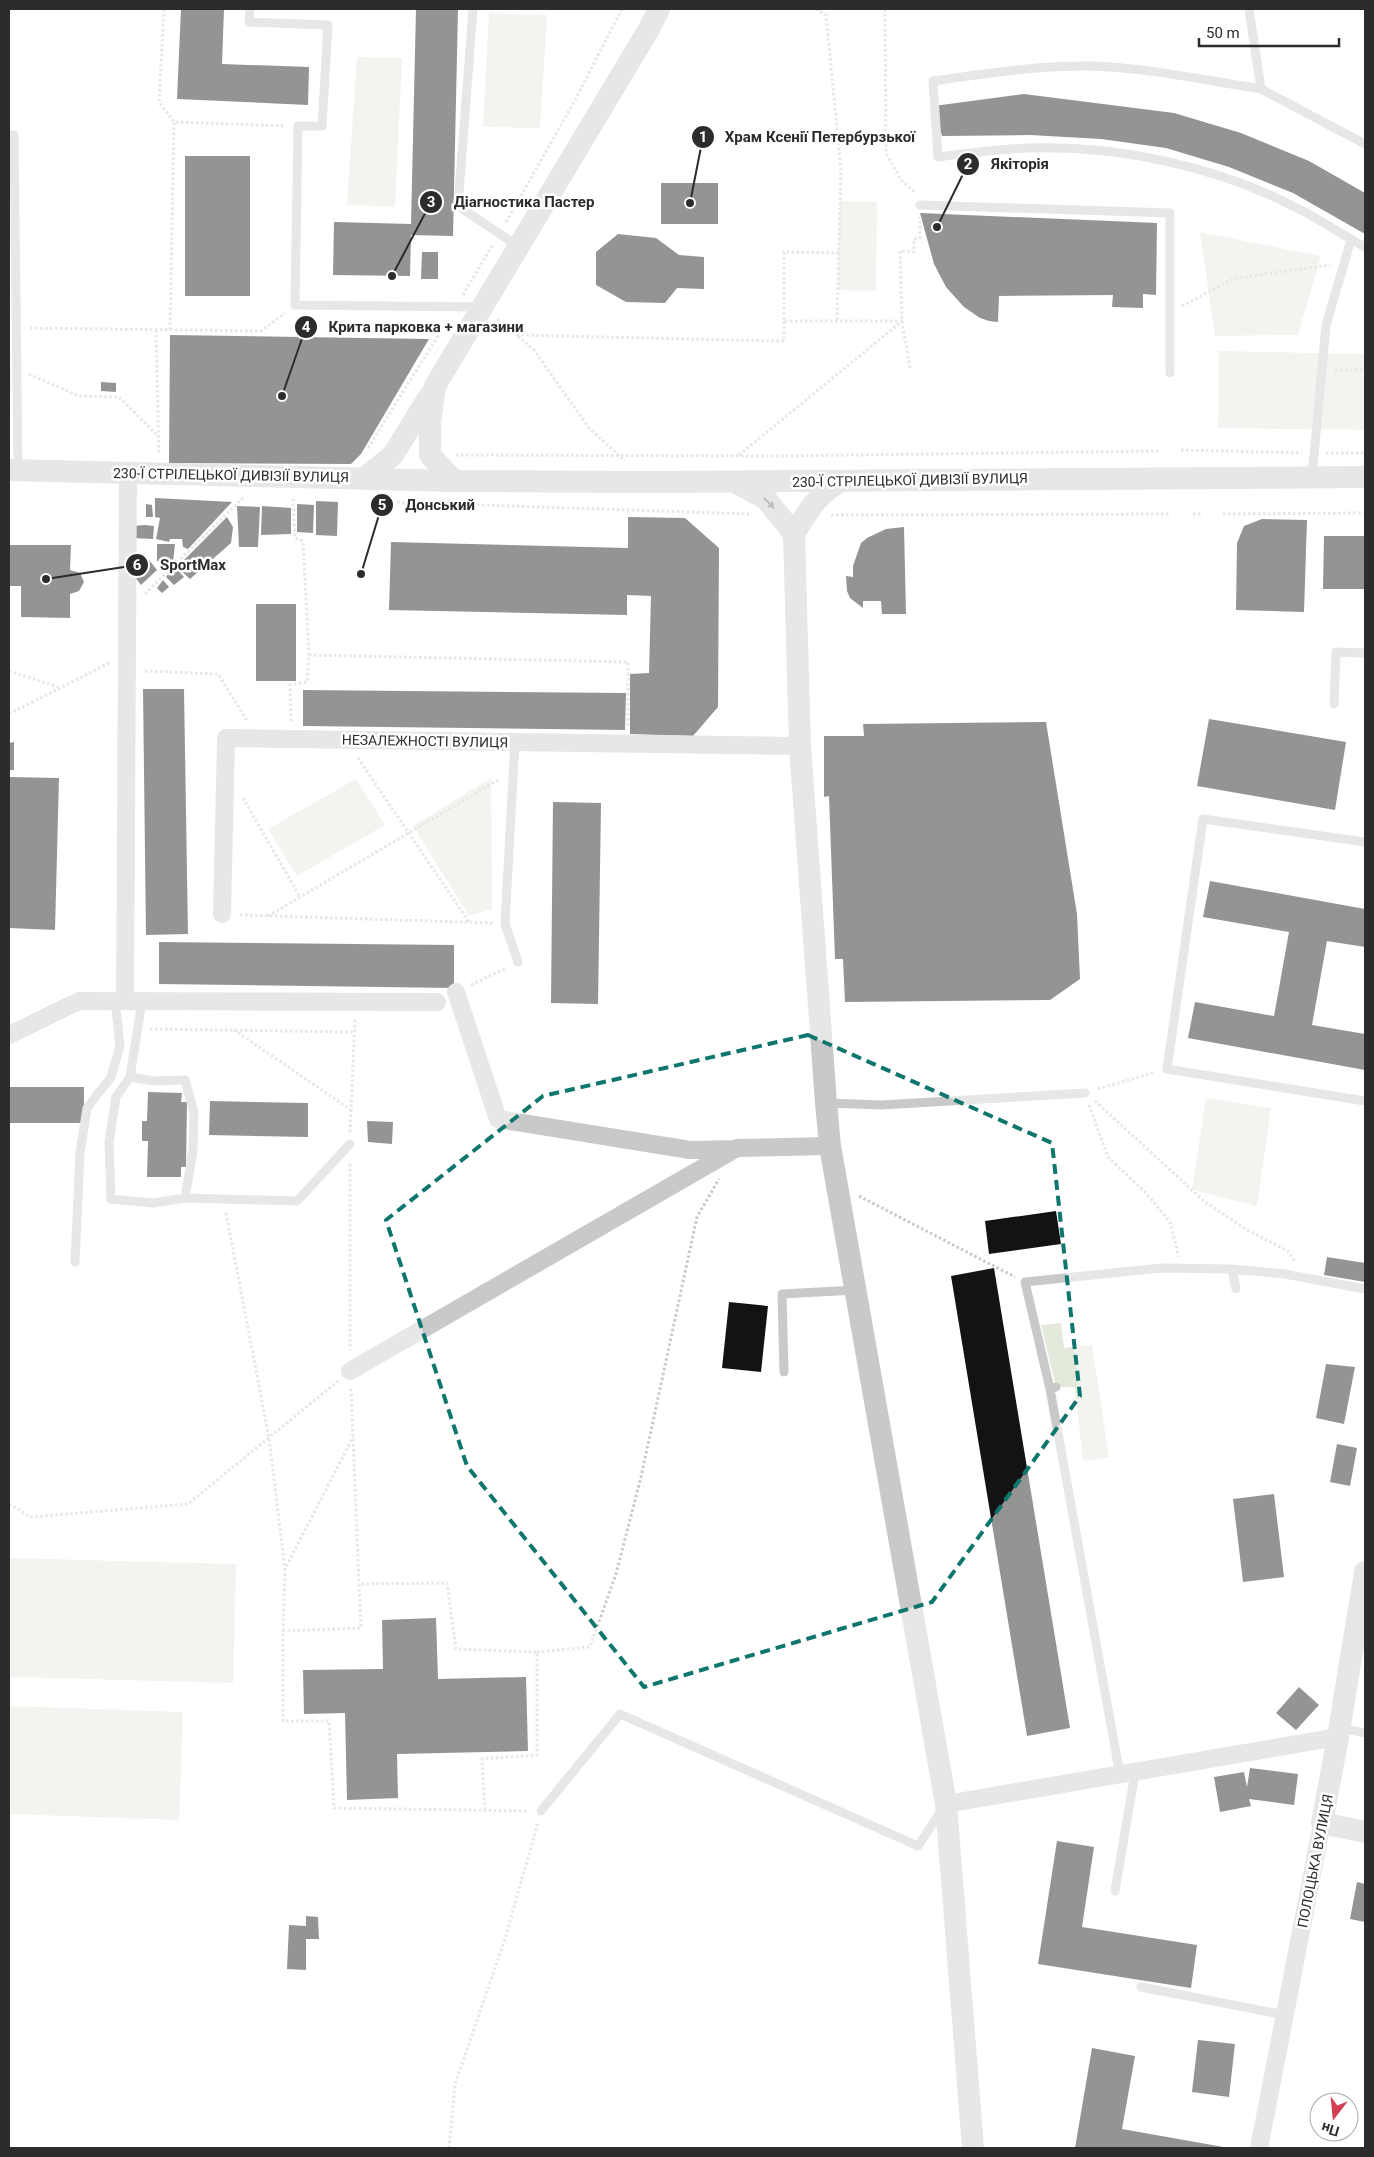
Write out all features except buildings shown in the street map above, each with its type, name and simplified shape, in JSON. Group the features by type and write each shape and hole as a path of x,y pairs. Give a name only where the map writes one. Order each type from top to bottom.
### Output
{"street":[{"path":"365,478 393,455 650,29 659,9"},
{"path":"436,386 430,423 430,455 454,480"},
{"name":"230-Ї СТРІЛЕЦЬКОЇ ДИВІЗІЇ ВУЛИЦЯ","path":"13,470 160,475 648,482 1365,477"},
{"path":"127,1001 128,474"},
{"path":"736,482 766,499 794,534"},
{"path":"839,482 828,488 812,504 794,534 800,746 826,1103 830,1146 946,1804 973,2148"},
{"name":"НЕЗАЛЕЖНОСТІ ВУЛИЦЯ","path":"222,914 226,738 800,746"},
{"path":"456,992 498,1118 690,1150 830,1146"},
{"path":"9,1035 79,1001 437,1002"},
{"path":"350,1371 737,1148"},
{"name":"ПОЛОЦЬКА ВУЛИЦЯ","path":"1259,2148 1361,1622 1365,1572"},
{"path":"946,1804 1127,1774 1339,1733"},
{"path":"1322,1824 1365,1832"}],"lane":[{"path":"250,9 249,22 328,26 322,126 298,126 295,305 482,307"},
{"path":"473,9 458,206 519,247"},
{"path":"1249,9 1261,89"},
{"path":"1365,144 1261,89 1170,74 1091,66 1008,70 933,81 938,157 1030,148 1100,151 1165,161 1229,179 1292,206 1365,247"},
{"path":"9,134 14,135 12,253 17,328 17,369 13,415 13,470"},
{"path":"920,205 1170,213 1170,373"},
{"path":"1312,476 1326,325 1351,240"},
{"path":"1334,704 1336,652 1365,653"},
{"path":"515,741 504,924 518,962"},
{"path":"1365,842 1203,818 1167,1069 1365,1101"},
{"path":"127,1001 138,1028 130,1077 116,1097 110,1133 111,1199 153,1203 185,1198 297,1201 350,1144"},
{"path":"75,1262 80,1153 87,1108 111,1077 120,1046 127,1001"},
{"path":"130,1077 154,1081 185,1080 194,1113 193,1150 185,1198"},
{"path":"826,1103 881,1105 1085,1092"},
{"path":"1115,1890 1127,1774 1053,1388 1025,1282 1161,1268 1232,1269 1305,1278 1365,1289"},
{"path":"1232,1269 1236,1289"},
{"path":"784,1372 782,1294 856,1290"},
{"path":"541,1811 620,1714 918,1846 946,1804"},
{"path":"1339,1733 1365,1733"},
{"path":"1141,1987 1285,2014"}],"path":[{"path":"164,9 159,102 174,122 170,330"},
{"path":"816,9 826,15 841,170 837,322"},
{"path":"885,9 886,153 901,180 920,196 920,238 914,239 914,252 900,251 902,321 910,368"},
{"path":"174,122 298,126"},
{"path":"517,335 784,341 784,252 839,252"},
{"path":"1170,312 1235,278 1344,263"},
{"path":"17,328 260,331 295,305"},
{"path":"482,307 534,350 588,428 648,482"},
{"path":"784,321 902,321"},
{"path":"738,456 902,321"},
{"path":"156,330 160,475"},
{"path":"17,369 79,396 119,397 159,437"},
{"path":"1322,369 1365,370"},
{"path":"1180,450 1365,453"},
{"path":"454,455 738,456 1158,451"},
{"path":"127,612 244,497 235,497"},
{"path":"284,498 302,499"},
{"path":"291,739 290,685 307,682 309,655 303,541 295,538 293,499"},
{"path":"386,502 754,514"},
{"path":"824,515 1170,514"},
{"path":"1193,514 1203,514"},
{"path":"1223,514 1365,514"},
{"path":"309,655 628,662 628,744"},
{"path":"9,714 59,688 127,662 218,674 258,739"},
{"path":"9,671 59,688"},
{"path":"345,740 470,922"},
{"path":"226,768 300,897"},
{"path":"268,916 514,770"},
{"path":"222,914 504,924"},
{"path":"456,992 518,962"},
{"path":"283,1631 361,1628 350,1371 350,1144 355,1001"},
{"path":"138,1028 354,1032"},
{"path":"234,1030 351,1110"},
{"path":"1085,1092 1167,1069"},
{"path":"1085,1092 1108,1157 1146,1193 1170,1222 1182,1268"},
{"path":"1085,1092 1205,1202 1249,1231 1288,1251 1305,1278"},
{"path":"359,1584 447,1584 456,1649 537,1652 590,1647 616,1574 641,1476 697,1218 737,1148"},
{"path":"837,1184 1025,1282"},
{"path":"224,1203 269,1438 285,1569 283,1721 329,1721 334,1808 541,1811 505,1939 455,2084 449,2148"},
{"path":"9,1504 31,1517 188,1504 350,1371"},
{"path":"285,1569 353,1436"},
{"path":"485,1810 482,1759 538,1755 537,1652"}],"highlighted area":[{"path":"808,1035 1052,1143 1080,1396 932,1602 644,1687 467,1466 386,1220 543,1096"}],"shaded area":[{"path":"489,13 547,15 540,128 483,127"},
{"path":"357,57 402,58 395,207 347,205"},
{"path":"840,201 877,202 876,291 838,290"},
{"path":"1200,232 1321,256 1298,335 1215,336"},
{"path":"9,238 11,392 9,392"},
{"path":"1219,351 1365,354 1365,430 1218,428"},
{"path":"491,778 492,909 469,916 413,826"},
{"path":"356,779 385,825 297,876 268,829"},
{"path":"1206,1098 1271,1108 1257,1206 1192,1190"},
{"path":"1061,1323 1064,1348 1092,1345 1109,1457 1083,1461 1075,1387 1056,1387 1041,1325"},
{"path":"9,1558 236,1564 233,1683 9,1677"},
{"path":"9,1706 183,1712 179,1820 9,1814"}],"place":[{"name":"Храм Ксенії Петербурзької","path":"690,203"},
{"name":"Якіторія","path":"937,227"},
{"name":"Діагностика Пастер","path":"392,276"},
{"name":"Крита парковка + магазини","path":"282,396"},
{"name":"Донський","path":"361,574"},
{"name":"SportMax","path":"46,579"}]}
